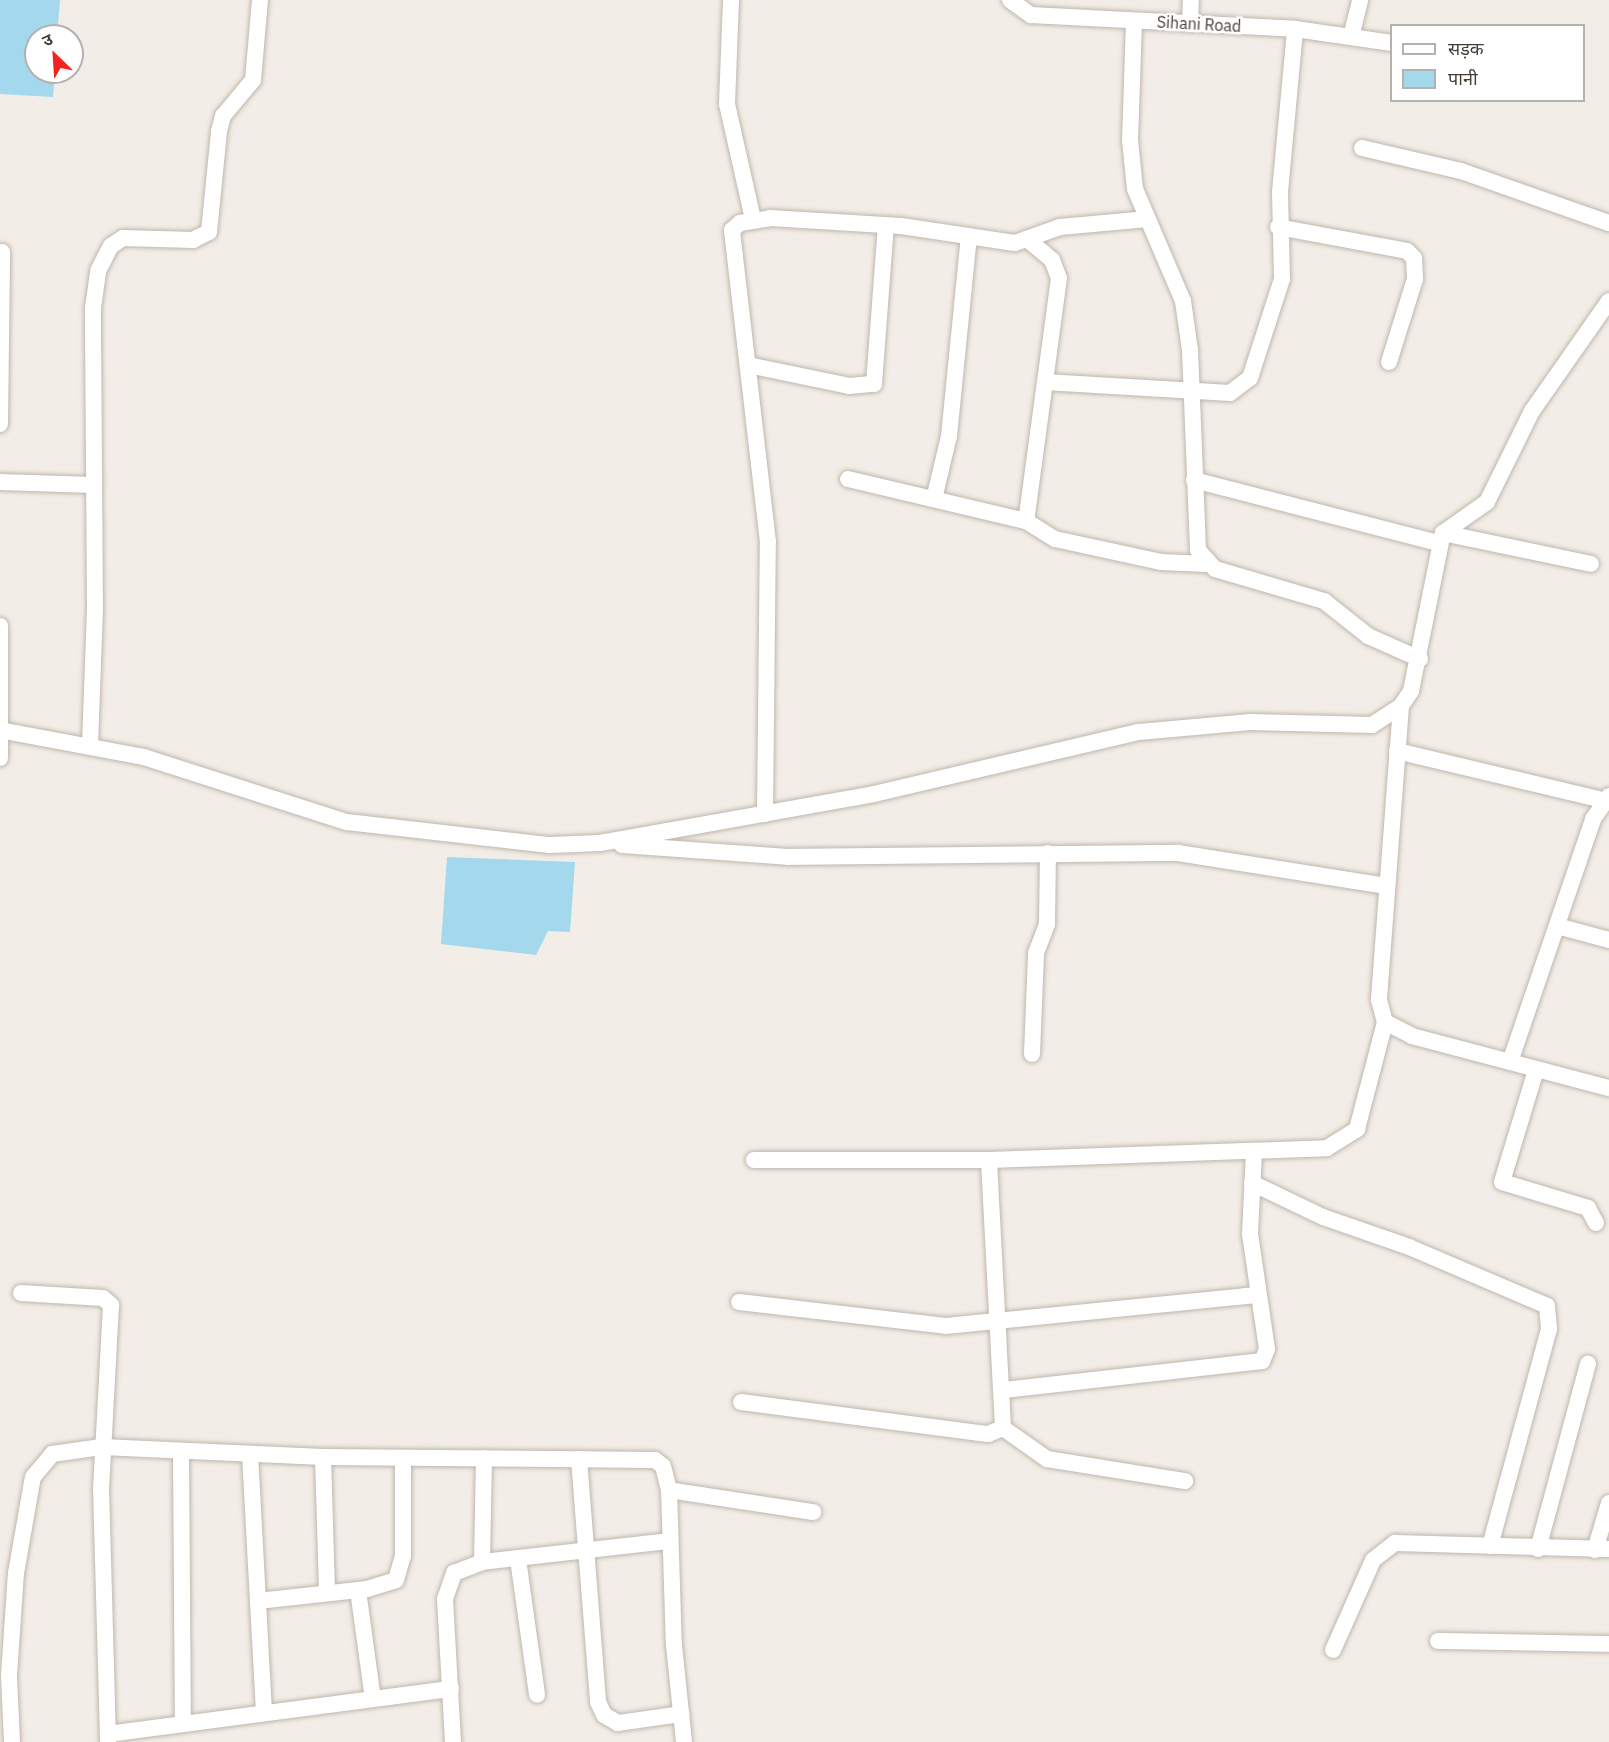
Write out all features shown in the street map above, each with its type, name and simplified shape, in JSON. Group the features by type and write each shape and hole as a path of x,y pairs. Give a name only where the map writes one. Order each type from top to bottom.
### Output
{"street":[{"path":"90,745 98,271 111,246 123,238 193,240 209,232 219,131 223,116 253,81 260,0"},
{"path":"731,0 727,104 753,219"},
{"name":"Sihani Road","path":"1010,0 1031,15 1295,29 1390,44"},
{"path":"1190,24 1191,0"},
{"path":"1351,37 1360,0"},
{"path":"1134,21 1130,140 1135,189 1183,301 1192,393 1196,541 1207,564"},
{"path":"1044,382 1192,393 1230,393 1250,378 1277,309 1282,279 1278,227 1295,29"},
{"path":"1362,148 1471,174 1609,223"},
{"path":"765,814 768,542 731,242 732,230 753,219 886,225 969,236 1027,239 1060,226 1148,219"},
{"path":"748,366 849,386 874,384 886,225"},
{"path":"1278,227 1407,251 1414,258 1414,279 1389,362"},
{"path":"934,499 949,436 969,236"},
{"path":"1026,521 1059,278 1052,260 1027,239"},
{"path":"0,424 2,252"},
{"path":"754,1160 989,1160 1254,1153 1327,1148 1352,1136 1362,1118 1385,1022 1378,1000 1401,706 1420,659 1441,538 1487,502 1532,411 1609,301"},
{"path":"848,479 1026,521 1055,538 1161,562 1207,564 1301,590 1384,645 1420,659"},
{"path":"1194,480 1441,538 1591,564"},
{"path":"0,482 93,485"},
{"path":"0,626 0,758"},
{"path":"600,843 765,814 1139,732 1251,722 1372,725 1401,706"},
{"path":"1,730 90,745 346,822 508,843 600,843 788,857 1048,853 1218,855 1386,886"},
{"path":"1397,751 1606,798 1557,926 1510,1062"},
{"path":"1032,1054 1036,953 1047,924 1048,853"},
{"path":"1557,926 1609,940"},
{"path":"1385,1022 1412,1036 1609,1088"},
{"path":"1536,1070 1502,1182 1588,1208 1596,1223"},
{"path":"1004,1390 1256,1364 1267,1349 1250,1234 1254,1153"},
{"path":"989,1160 1004,1390 1003,1428"},
{"path":"1252,1183 1323,1217 1409,1247 1547,1306 1549,1329 1490,1546"},
{"path":"21,1293 103,1298 111,1305 102,1447 108,1738 183,1724 451,1689"},
{"path":"739,1302 927,1325 1000,1321 1258,1295"},
{"path":"1538,1549 1588,1364"},
{"path":"741,1402 988,1434 1003,1428"},
{"path":"1003,1428 1047,1459 1185,1481"},
{"path":"12,1742 5,1648 33,1477 52,1454 102,1447 323,1457 655,1460 663,1466 669,1490 669,1541 684,1742"},
{"path":"181,1451 183,1724"},
{"path":"250,1454 264,1713"},
{"path":"323,1457 327,1593"},
{"path":"258,1601 386,1585 402,1570 403,1458"},
{"path":"482,1562 484,1458"},
{"path":"579,1459 585,1552 604,1715 618,1723 681,1714"},
{"path":"669,1490 813,1512"},
{"path":"1333,1650 1373,1560 1388,1546 1419,1541 1538,1549 1602,1549 1609,1503"},
{"path":"453,1742 447,1582 454,1573 482,1562 669,1541"},
{"path":"518,1559 537,1695"},
{"path":"358,1590 372,1699"},
{"path":"1438,1641 1609,1644"}],"water":[{"path":"0,0 60,0 58,24 24,24 24,84 54,84 53,97 0,94"},
{"path":"447,857 575,862 570,932 548,931 536,955 441,944"}]}
